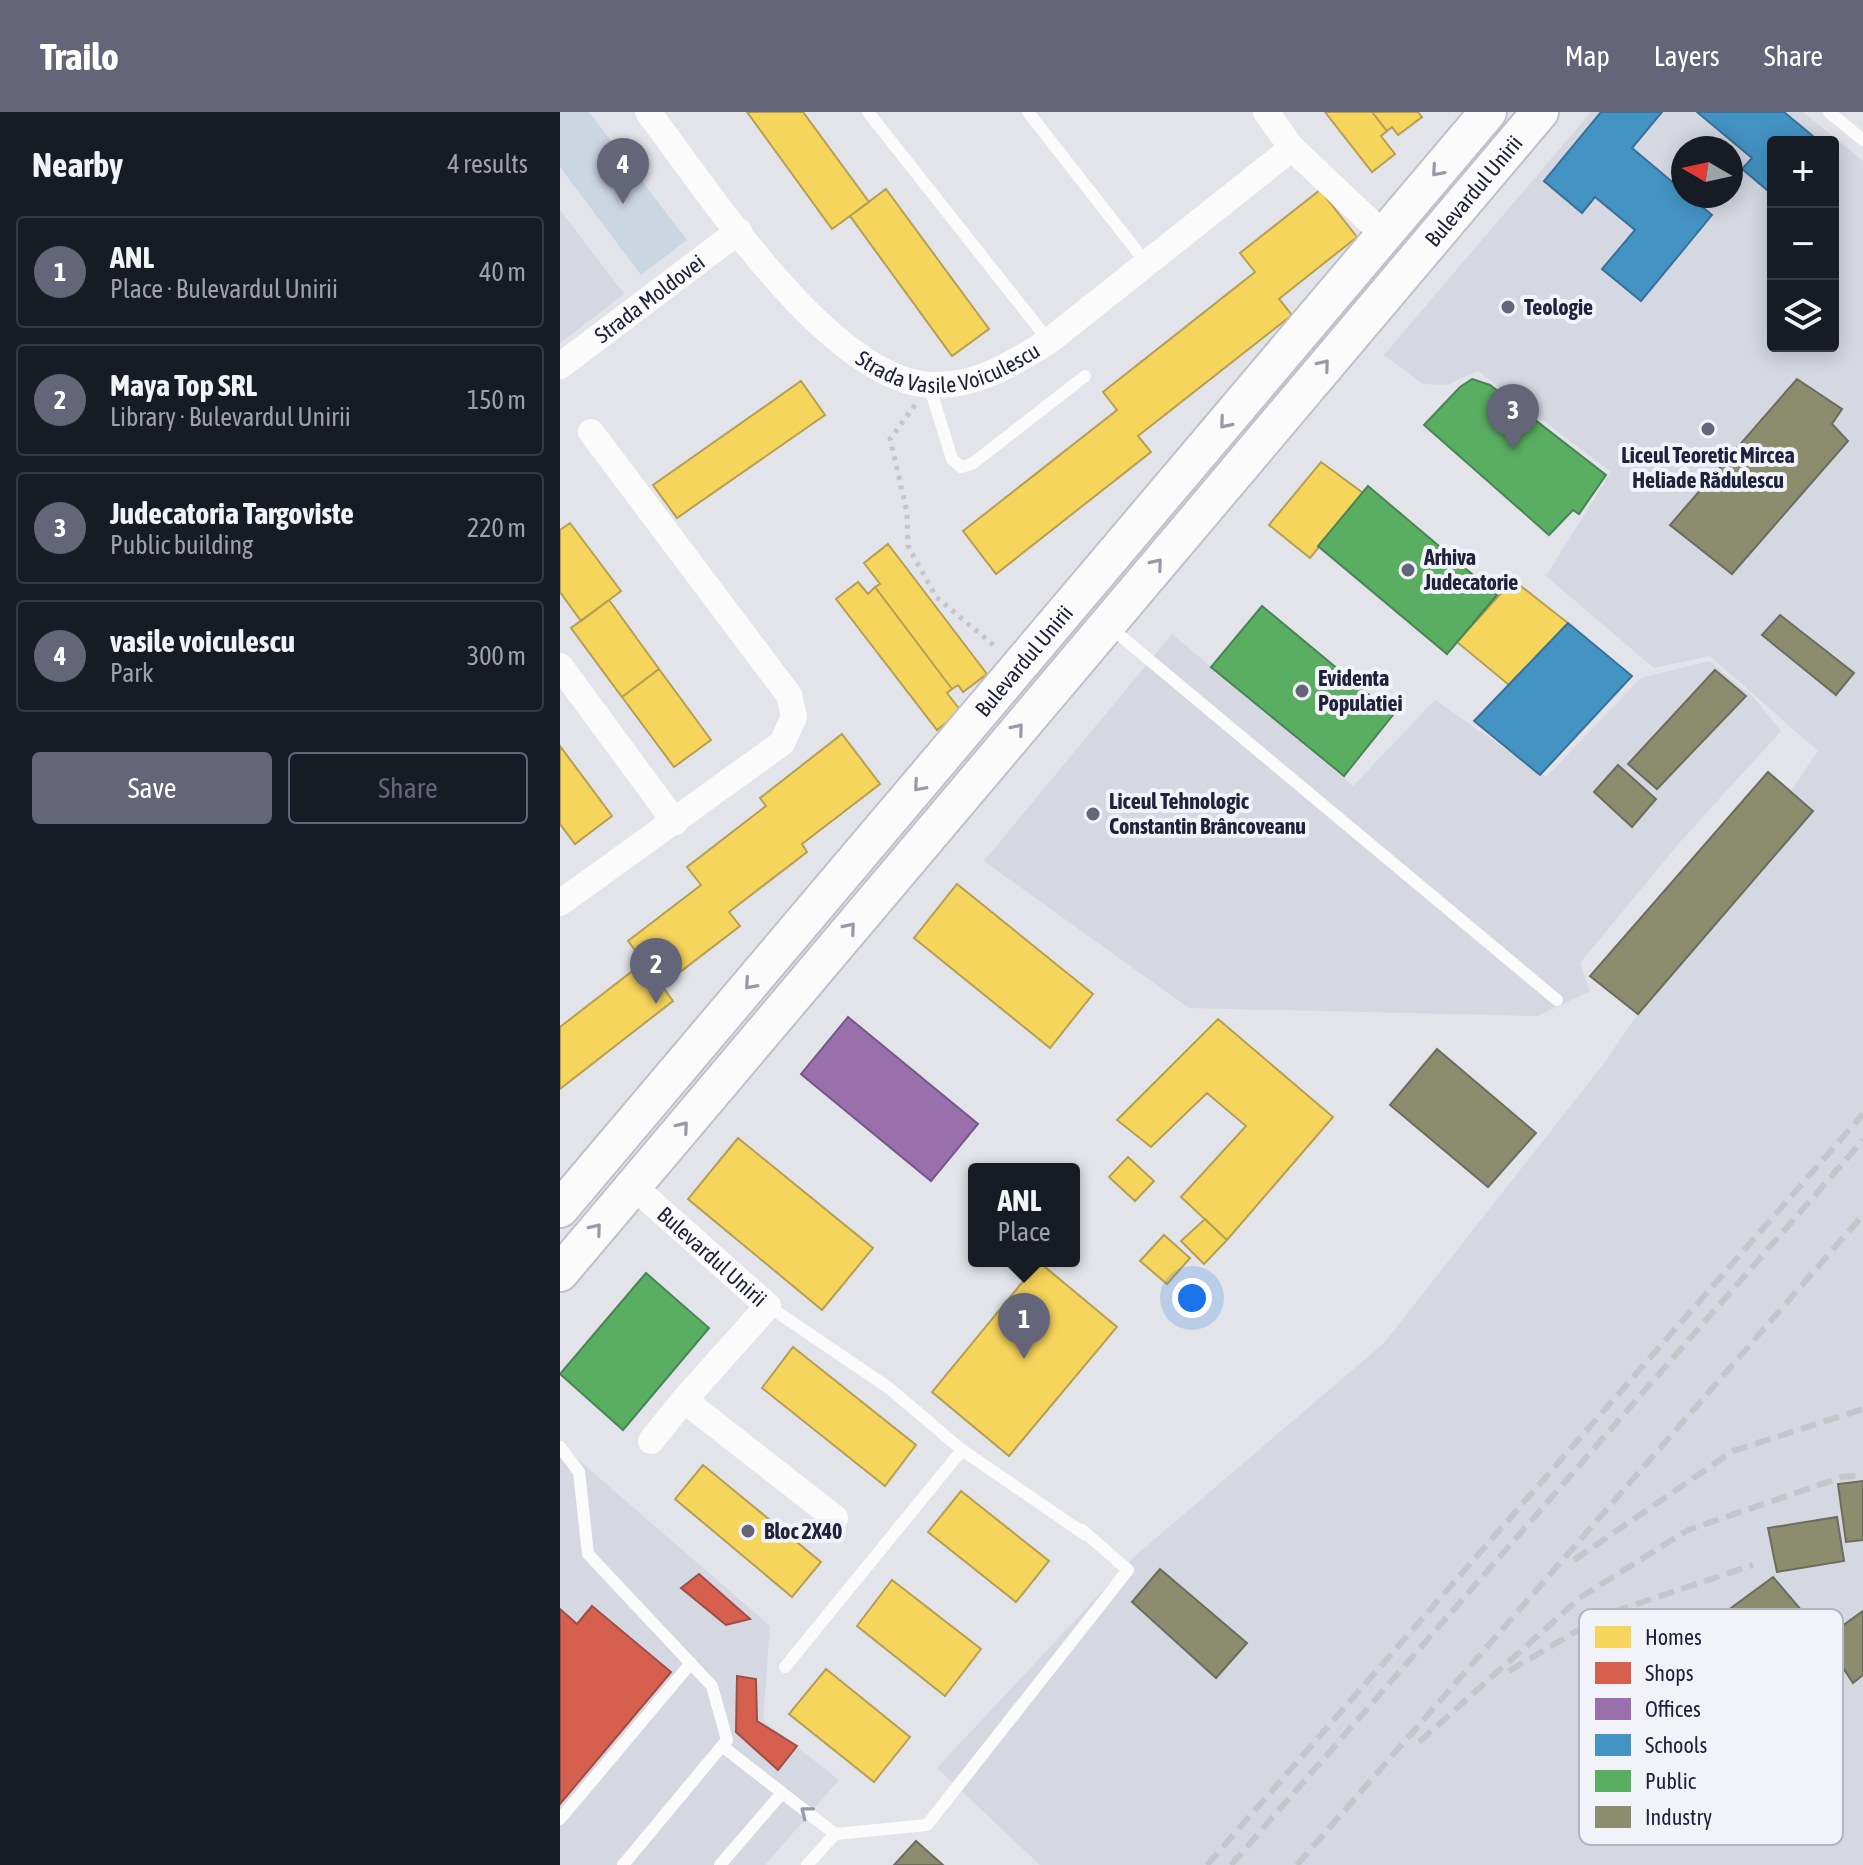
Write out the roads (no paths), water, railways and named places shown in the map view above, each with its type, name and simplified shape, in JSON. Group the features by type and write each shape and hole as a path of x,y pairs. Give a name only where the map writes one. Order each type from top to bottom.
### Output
{"main road":[{"name":"Bulevardul Unirii","path":"560,1209 1488,112"},
{"name":"Bulevardul Unirii","path":"560,1273 1412,259 1540,112"},
{"path":"1383,234 1412,259"},
{"path":"602,1159 633,1186"}],"street":[{"name":"Strada Vasile Voiculescu","path":"648,112 739,231 830,334 864,361 899,378 929,385 963,383 1005,368 1049,341 1292,148"},
{"path":"1266,112 1292,148 1383,234"},
{"name":"Strada Moldovei","path":"560,366 739,231"},
{"path":"560,903 782,743 794,717 789,695 591,432"},
{"path":"560,666 675,822"},
{"name":"Bulevardul Unirii","path":"633,1186 768,1306 651,1441"},
{"path":"684,1400 835,1518"}],"lane":[{"path":"868,112 1049,341"},
{"path":"1028,112 1147,264"},
{"path":"1829,112 1863,140"},
{"path":"929,385 952,459 961,467 972,464 1085,376"},
{"path":"1107,624 1557,1000"},
{"path":"768,1306 889,1388 962,1450 1082,1530 1128,1570 927,1825 835,1834 807,1865"},
{"path":"560,1447 579,1472 588,1554 712,1686 727,1740 623,1865"},
{"path":"785,1667 962,1450"},
{"path":"1082,1530 1106,1559"},
{"path":"560,1819 691,1663"},
{"path":"722,1746 835,1834"},
{"path":"720,1865 782,1793"}],"railway":[{"path":"1207,1865 1863,1114"},
{"path":"1231,1865 1863,1140"},
{"path":"1297,1865 1863,1215"},
{"path":"1574,1560 1733,1451 1863,1409"},
{"path":"1419,1742 1581,1597 1688,1530 1842,1477 1863,1475"},
{"path":"1622,1609 1753,1565"},
{"path":"1509,1671 1579,1630"}],"place":[{"name":"vasile voiculescu","path":"623,204"},
{"name":"Teologie","path":"1508,307"},
{"name":"Liceul Teoretic Mircea Heliade Rădulescu","path":"1708,429"},
{"name":"Judecatoria Targoviste","path":"1513,450"},
{"name":"Arhiva Judecatorie","path":"1408,570"},
{"name":"Evidenta Populatiei","path":"1302,691"},
{"name":"Liceul Tehnologic Constantin Brâncoveanu","path":"1093,814"},
{"name":"Maya Top SRL","path":"656,1004"},
{"name":"ANL","path":"1024,1359"},
{"name":"Bloc 2X40","path":"748,1531"}]}
